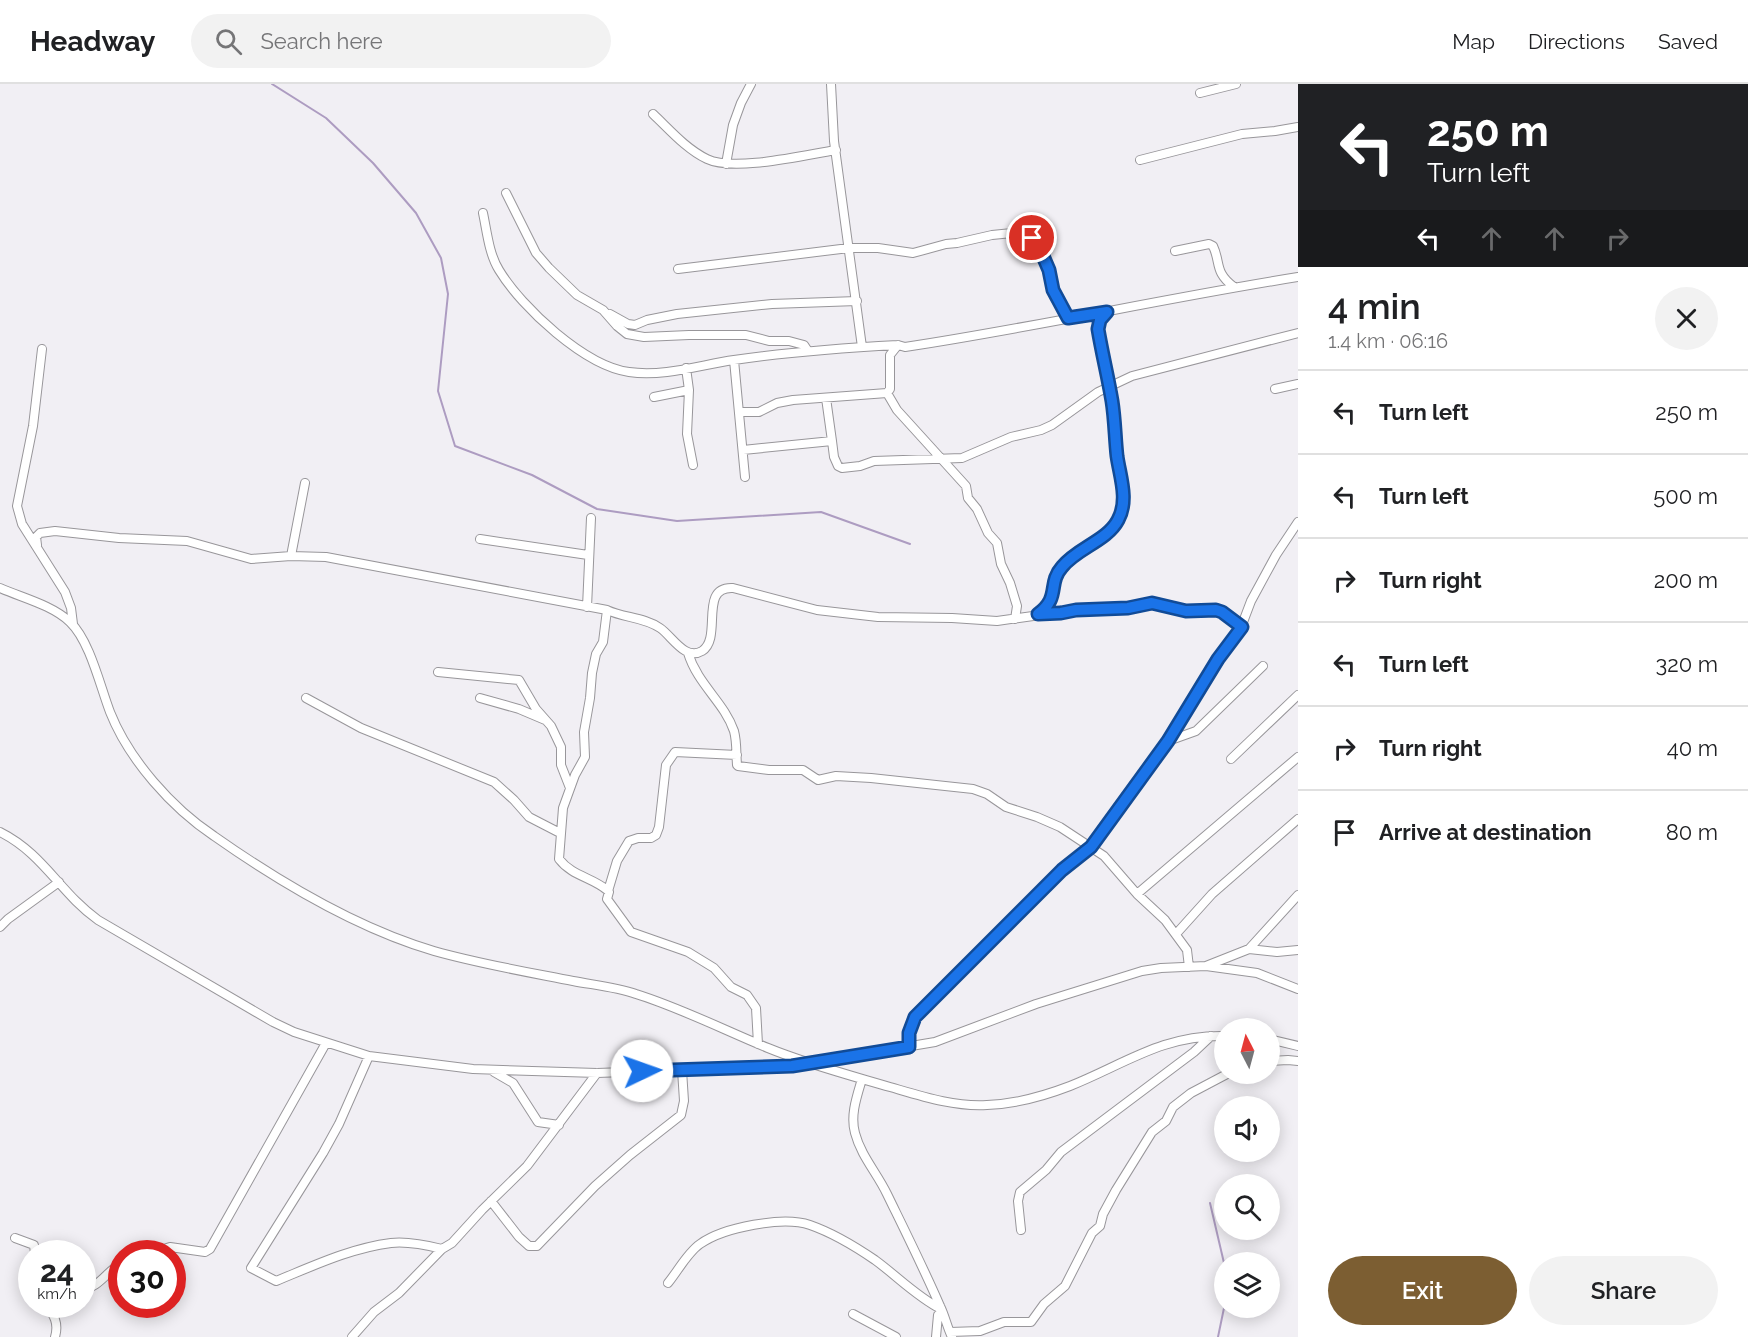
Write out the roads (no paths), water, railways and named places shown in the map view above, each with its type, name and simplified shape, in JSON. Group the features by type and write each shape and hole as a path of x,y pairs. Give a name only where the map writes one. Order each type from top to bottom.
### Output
{"street":[{"path":"726,164 733,125 741,103 752,84"},
{"path":"831,84 836,150 862,347"},
{"path":"1200,93 1236,84"},
{"path":"653,114 692,150 708,159 726,164 836,150"},
{"path":"1140,160 1242,134 1298,127"},
{"path":"506,193 536,253 549,268 577,295 628,324 635,325 677,314 772,304 856,300"},
{"path":"483,213 498,269 516,294 530,309 575,347 600,363 614,369 631,372 653,373 808,351 898,345 905,347 985,335 1234,287 1298,277"},
{"path":"678,269 849,248 878,248 913,252 970,239 1012,233 1025,234 1032,238 1043,256 1049,270 1053,290 1068,318"},
{"path":"1175,251 1209,244 1213,246 1218,266 1227,282 1234,287"},
{"path":"603,310 627,334 644,337 746,335 769,341 789,341 804,345 808,351"},
{"path":"1038,614 1052,600 1055,580 1061,567 1109,531 1118,521 1121,511 1122,481 1098,324 1107,312"},
{"path":"826,398 834,457 838,466 842,468 860,466 874,461 962,458 1011,437 1052,425 1109,386 1132,376 1298,333"},
{"path":"887,393 890,389 890,355 898,345"},
{"path":"42,350 33,426 17,506 22,524 37,545 68,599 73,624"},
{"path":"734,360 745,477"},
{"path":"686,368 689,390 687,434 693,465"},
{"path":"1275,389 1298,384"},
{"path":"654,397 689,390"},
{"path":"740,412 759,412 777,403 794,400 887,393"},
{"path":"887,393 897,410 966,486 968,498 997,543 1001,564 1017,606 1015,619"},
{"path":"743,450 832,441"},
{"path":"291,556 305,483"},
{"path":"586,607 591,518"},
{"path":"909,1047 909,1033 915,1017 1062,870 1091,847 1168,741 1218,659 1242,627 1244,615 1256,591 1298,522"},
{"path":"37,545 36,537 40,533 56,531 187,542 251,559 291,556 326,557 607,610 621,616 644,620 657,626 688,653 694,670 727,717 733,730 737,755 736,765 769,770 797,769 806,772 816,780 836,776 872,778 972,789 987,794 1021,813 1038,817 1060,827 1104,856 1176,934 1187,950 1189,967"},
{"path":"480,539 588,555"},
{"path":"688,653 700,653 709,643 714,600 717,592 724,587 817,610 878,617 997,621 1038,614 1128,608 1152,603 1186,611 1216,610 1242,627"},
{"path":"0,588 39,604 73,624 88,651 112,718 129,748 163,792 184,814 238,853 325,904 415,944 502,968 638,994 814,1064 935,1100 972,1106 1045,1095 1153,1048 1189,1038 1211,1036"},
{"path":"607,610 603,642 596,654 592,673 584,732 585,757 563,808 559,859 565,867 578,876 592,880 608,891"},
{"path":"1168,741 1196,731 1263,666"},
{"path":"438,672 519,680 536,709 547,721 561,747 561,765 570,788"},
{"path":"1231,759 1298,695"},
{"path":"306,698 361,728 494,782 529,817 560,833"},
{"path":"480,698 519,709 547,721"},
{"path":"737,755 678,750 675,752 666,765 659,827 656,835 651,838 629,841 617,861 607,899 631,932 688,952 714,968 731,987 747,994 756,1008 759,1044"},
{"path":"1137,894 1298,757"},
{"path":"1176,934 1212,894 1298,819"},
{"path":"0,832 34,855 83,910 98,920 273,1022 326,1043 369,1056 491,1070 597,1073 814,1064 909,1047 955,1036 1036,1004 1128,975 1161,968 1206,966 1257,973 1298,989"},
{"path":"0,927 59,882"},
{"path":"1206,966 1249,949 1298,895"},
{"path":"1285,908 1298,904"},
{"path":"1249,949 1277,952 1298,950"},
{"path":"1021,1230 1018,1201 1020,1192 1046,1170 1061,1152 1194,1052 1211,1036"},
{"path":"1280,1042 1298,1046"},
{"path":"186,1249 205,1252 210,1249 326,1043"},
{"path":"369,1056 328,1143 251,1268 276,1281 346,1253 393,1242 442,1249"},
{"path":"1280,1061 1298,1061"},
{"path":"491,1070 513,1083 538,1122 559,1125"},
{"path":"491,1201 519,1237 529,1246 537,1246 595,1186 681,1115 684,1101 682,1070"},
{"path":"352,1337 374,1312 399,1293 527,1166 597,1073"},
{"path":"862,1079 855,1103 854,1118 854,1131 859,1146 866,1162 887,1194 942,1310 951,1335 980,1331 1004,1322 1031,1322 1047,1301 1065,1286 1092,1233 1100,1226 1103,1214 1116,1190 1152,1132 1166,1121 1173,1107 1214,1081"},
{"path":"668,1283 696,1248 712,1238 749,1226 791,1222 810,1225 839,1239 874,1260 942,1310"},
{"path":"15,1238 20,1240"},
{"path":"96,1283 108,1273"},
{"path":"936,1337 938,1315 942,1310"},
{"path":"853,1314 896,1337"},
{"path":"55,1318 57,1325 55,1337"}],"waterway":[{"path":"272,84 326,118 373,163 416,213 441,258 448,294 438,391 455,446 532,475 597,509 677,521 821,512 910,544"},
{"path":"1210,1203 1221,1252"},
{"path":"1218,1337 1222,1318"}]}
